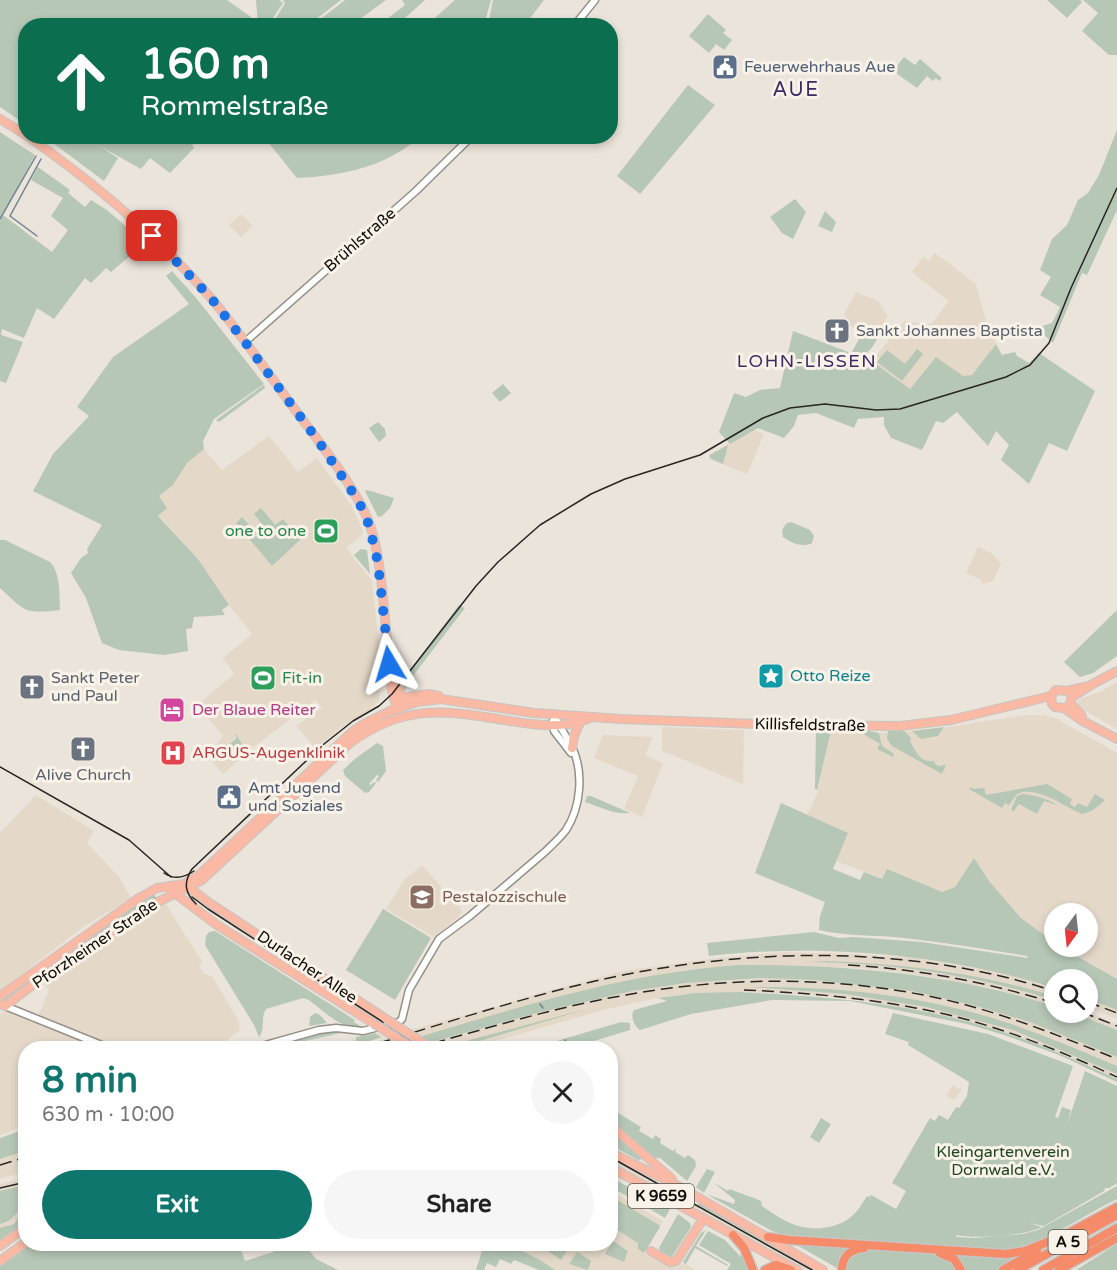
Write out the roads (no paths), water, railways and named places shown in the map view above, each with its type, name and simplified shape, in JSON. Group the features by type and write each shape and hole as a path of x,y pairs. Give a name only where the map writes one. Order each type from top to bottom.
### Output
{"highway":[{"name":"A 5","path":"1003,1270 1117,1207"},
{"name":"A 5","path":"1018,1270 1117,1215"},
{"name":"A 5","path":"1043,1270 1117,1228"},
{"path":"733,1235 744,1248 753,1270"},
{"path":"768,1237 1006,1254 1025,1251 1065,1235"},
{"path":"1059,1270 1117,1238"},
{"path":"842,1270 843,1261 848,1254 855,1250 868,1248 942,1253 954,1259 961,1270"},
{"path":"1071,1270 1093,1251"},
{"path":"765,1270 776,1265 791,1270"}],"main road":[{"path":"0,119 18,131"},
{"path":"38,144 77,171 152,236 211,298 326,453 359,502 372,535 379,569 392,691 398,709"},
{"path":"389,664 402,698 398,709"},
{"name":"Killisfeldstraße","path":"350,739 372,719 423,700 449,699 553,714 592,717 788,725 900,726 951,720 1052,700 1056,690 1068,700 1117,671"},
{"path":"402,698 428,694 449,699"},
{"path":"1052,700 1058,708 1068,700 1087,722 1117,739"},
{"name":"Killisfeldstraße","path":"350,739 378,725 429,711 447,711 556,726 592,717"},
{"path":"572,748 574,736 581,721"},
{"path":"187,886 350,739"},
{"name":"Durlacher Allee","path":"167,886 217,925 401,1041"},
{"name":"Pforzheimer Straße","path":"0,996 139,898 157,888 187,886"},
{"name":"Pforzheimer Straße","path":"2,1005 146,908 187,886"},
{"name":"Durlacher Allee","path":"187,886 420,1041"},
{"name":"K 9659","path":"618,1132 682,1188 823,1270"},
{"path":"618,1156 682,1188"},
{"name":"K 9659","path":"618,1171 797,1270"},
{"path":"651,1251 670,1262 676,1261 703,1219"},
{"path":"1,1246 18,1233"},
{"path":"2,1258 18,1247"}],"street":[{"path":"581,18 596,0"},
{"name":"Brühlstraße","path":"245,342 416,191 464,144"},
{"path":"553,714 556,726 577,765"},
{"path":"280,1041 319,1030 336,1028 363,1031 399,1022 402,1019 409,990 439,939 522,872 566,829 578,798 577,765 572,748 556,726"},
{"path":"2,1005 92,1041"}],"waterway":[{"path":"0,219 36,156"},
{"path":"37,236 10,216 41,159"},
{"path":"540,1004 543,1008"}],"tram line":[{"path":"196,904 186,888 192,869 324,744 353,721 379,706 392,694 476,586 498,562 540,525 591,494 625,479 700,455 763,418 790,408 825,404 876,410 900,409 1006,377 1030,365 1049,343 1071,288 1117,188"},
{"path":"0,767 129,840 171,877"},
{"path":"164,873 172,877 179,877 194,871"},
{"path":"192,897 412,1041"},
{"path":"618,1161 812,1270"},
{"path":"0,1188 18,1184"}],"railway":[{"path":"385,1041 594,981 681,965 734,959 788,956 896,959 950,966 1044,988"},
{"path":"848,965 952,978 1044,1000"},
{"path":"441,1041 547,1012 667,988 793,981 877,988 959,1003 1019,1021 1117,1059"},
{"path":"744,990 847,998 949,1015 1034,1042 1117,1077"},
{"path":"1098,1006 1117,1013"},
{"path":"1098,1018 1117,1026"},
{"path":"0,1165 18,1159"}],"place":[{"name":"Feuerwehrhaus Aue","path":"725,67"},
{"name":"Sankt Johannes Baptista","path":"837,331"},
{"name":"one to one","path":"326,531"},
{"name":"Otto Reize","path":"771,676"},
{"name":"Fit-in","path":"263,678"},
{"name":"Sankt Peter und Paul","path":"32,687"},
{"name":"Der Blaue Reiter","path":"172,710"},
{"name":"Alive Church","path":"83,749"},
{"name":"ARGUS-Augenklinik","path":"173,753"},
{"name":"Amt Jugend und Soziales","path":"229,797"},
{"name":"Pestalozzischule","path":"422,897"}],"district":[{"name":"AUE","path":"796,90"},
{"name":"LOHN-LISSEN","path":"807,361"}],"park label":[{"name":"Kleingartenverein Dornwald e.V.","path":"1003,1161"}]}
